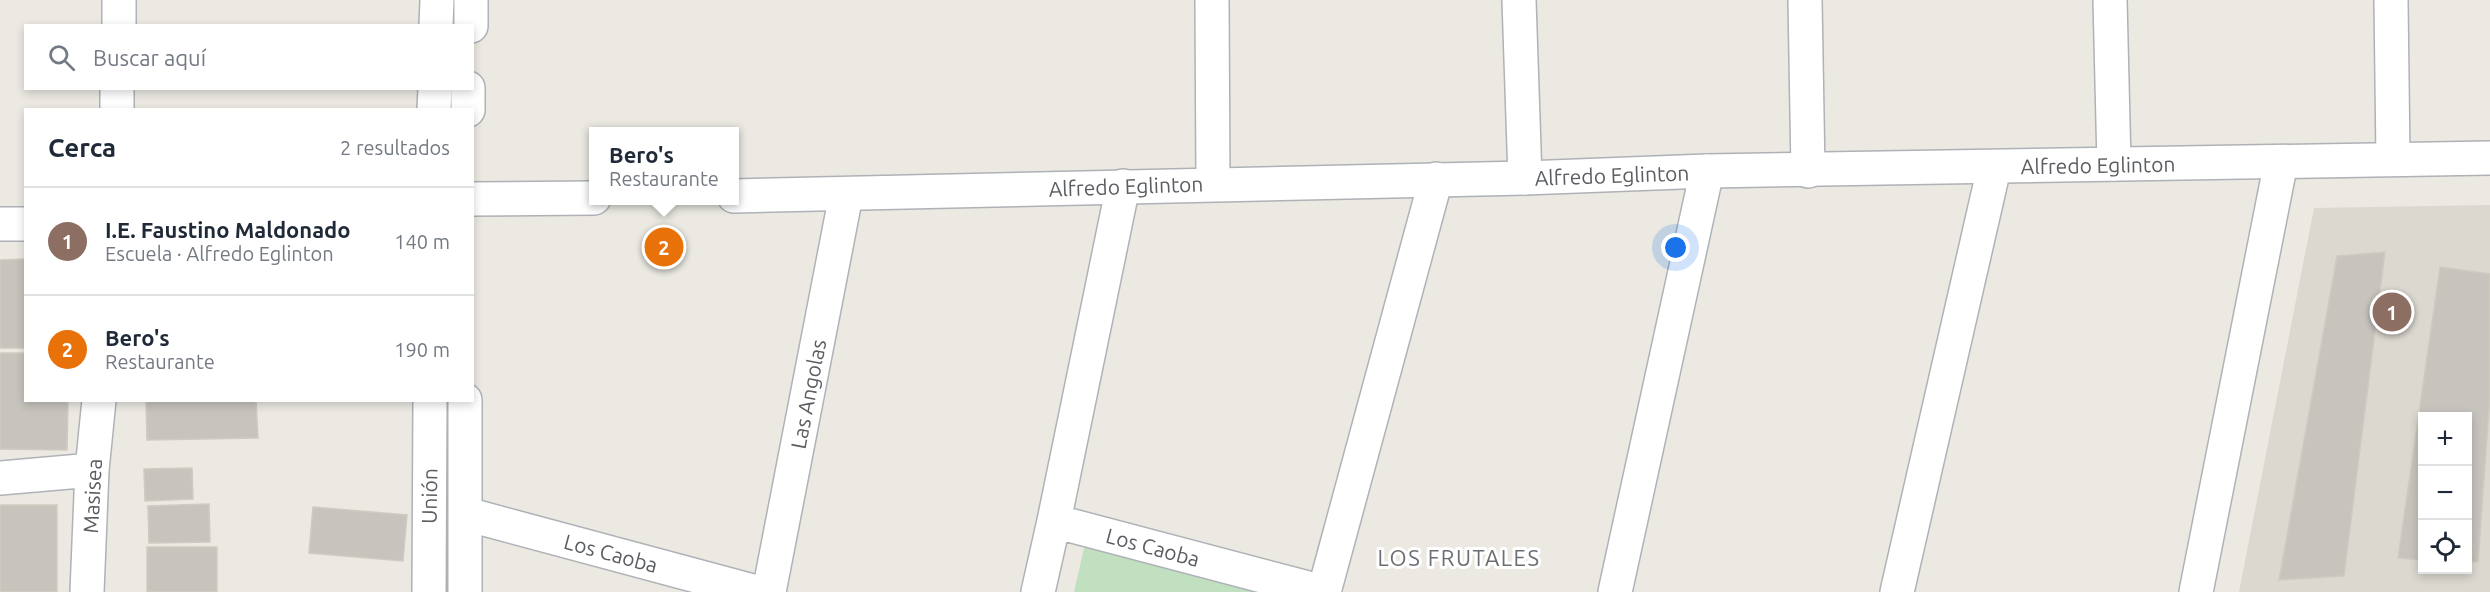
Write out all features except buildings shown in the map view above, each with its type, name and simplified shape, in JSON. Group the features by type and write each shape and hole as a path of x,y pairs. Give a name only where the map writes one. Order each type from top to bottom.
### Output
{"street":[{"path":"119,0 119,24"},
{"path":"436,24 437,0"},
{"path":"471,0 471,24"},
{"path":"1212,0 1213,184"},
{"path":"1519,0 1525,178"},
{"path":"1805,0 1808,171"},
{"path":"2110,0 2114,164"},
{"path":"2391,0 2392,159"},
{"path":"117,90 117,108"},
{"path":"434,108 435,90"},
{"path":"468,90 468,108"},
{"name":"Alfredo Eglinton","path":"739,196 1436,178 1525,178 1707,171 2490,158"},
{"path":"2196,592 2281,162"},
{"path":"1897,592 1994,168"},
{"path":"1615,592 1707,171"},
{"path":"1323,592 1436,178"},
{"path":"1038,592 1123,186"},
{"name":"Las Angolas","path":"769,592 846,195"},
{"path":"474,199 589,198"},
{"path":"0,224 24,224"},
{"name":"Masisea","path":"87,592 92,470 99,402"},
{"name":"Unión","path":"429,592 430,402"},
{"name":"Unión","path":"465,402 465,592"},
{"path":"0,478 92,470"},
{"name":"Los Caoba","path":"466,514 756,592"},
{"name":"Los Caoba","path":"1054,521 1323,592"}],"shaded area":[{"path":"2490,205 2490,592 2239,592 2314,208"}],"green space":[{"path":"1085,544 1274,592 1074,592"}],"place":[{"name":"Bero's","path":"664,247"},
{"name":"I.E. Faustino Maldonado","path":"2392,312"}],"district":[{"name":"LOS FRUTALES","path":"1459,557"}]}
